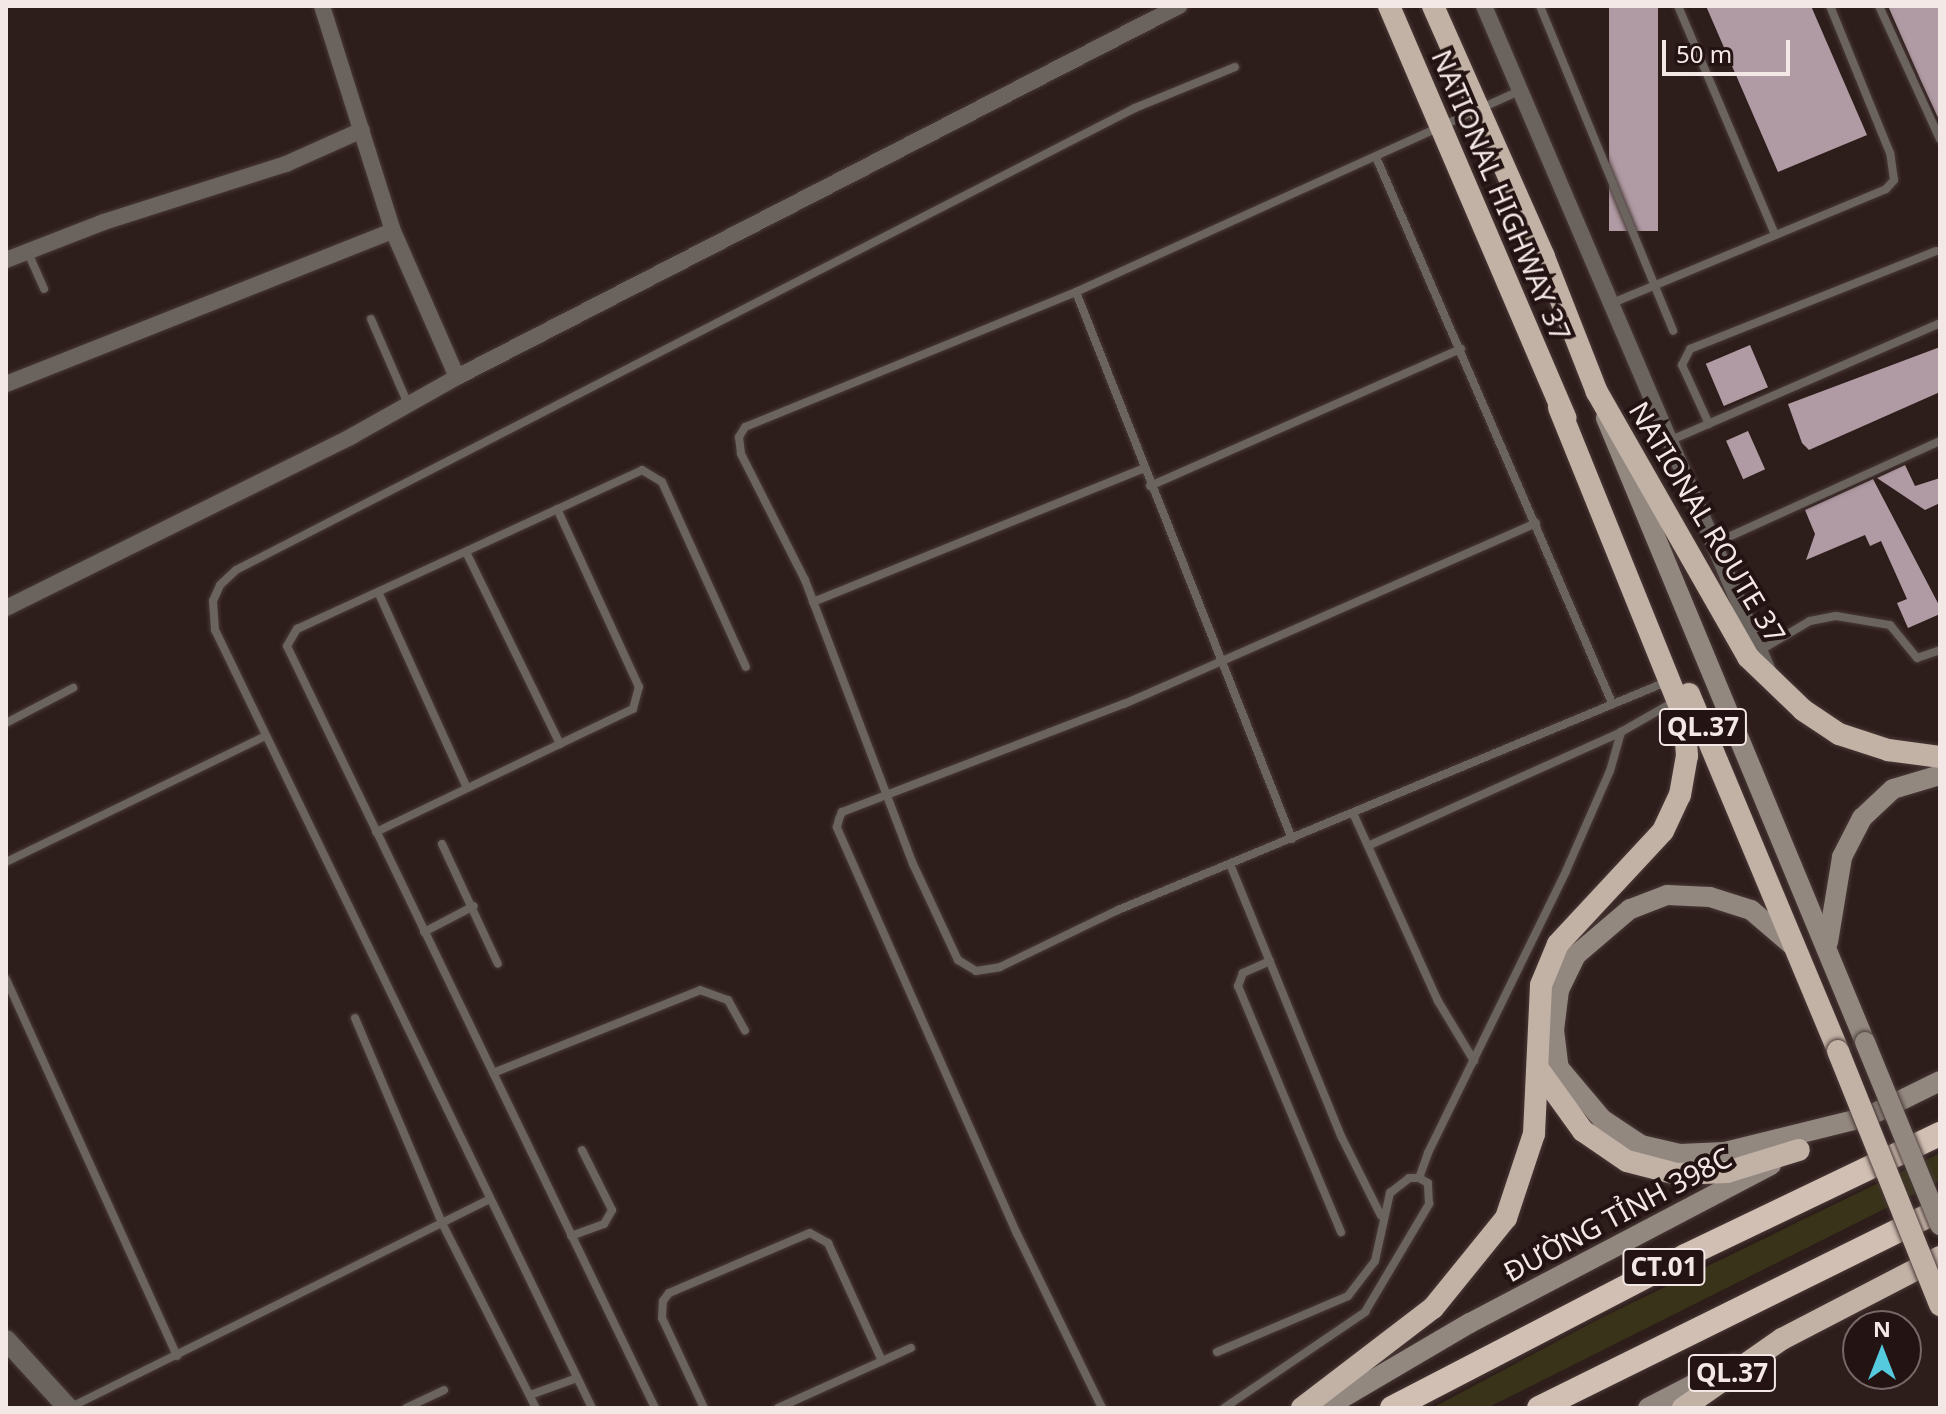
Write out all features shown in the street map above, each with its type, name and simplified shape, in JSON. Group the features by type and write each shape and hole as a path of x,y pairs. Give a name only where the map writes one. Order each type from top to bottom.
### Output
{"highway":[{"name":"NATIONAL HIGHWAY 37","path":"1389,6 1559,407"},
{"name":"NATIONAL HIGHWAY 37","path":"1433,6 1481,109 1597,392"},
{"name":"NATIONAL ROUTE 37","path":"1597,392 1748,657 1775,683 1839,734 1888,750 1940,757"},
{"path":"1302,1408 1433,1308 1506,1218 1534,1134 1539,1070 1535,1028 1541,985 1558,944 1663,831 1680,795 1687,756 1674,690 1559,407"},
{"name":"QL.37","path":"1559,407 1587,450 1838,1051 1940,1305"},
{"path":"1539,1070 1583,1131 1627,1161 1677,1174 1727,1172 1799,1150"},
{"name":"CT.01","path":"1392,1408 1685,1256 1940,1134"},
{"name":"CT.01","path":"1539,1408 1940,1210"},
{"name":"QL.37","path":"1681,1400 1782,1339 1940,1257"}],"main road":[{"path":"1597,392 1615,446 1827,946 1940,1225"},
{"path":"1827,946 1842,857 1862,818 1893,789 1940,775"},
{"path":"1793,946 1751,910 1710,897 1667,895 1630,909 1576,955 1559,990 1554,1030 1559,1068 1602,1119 1641,1145 1680,1154 1725,1152 1866,1117"},
{"name":"ĐƯỜNG TỈNH 398C","path":"1325,1408 1470,1323 1799,1150 1940,1081"},
{"path":"1648,1408 1681,1400"},
{"path":"1654,1408 1681,1400"}],"street":[{"path":"322,6 393,231 457,377"},
{"path":"6,608 1179,6"},
{"path":"1484,6 1712,545 1775,683"},
{"path":"6,260 29,255 104,222 286,164 362,130"},
{"path":"6,384 393,231"},
{"path":"6,1340 68,1408"}],"lane":[{"path":"1540,6 1657,284 1673,331"},
{"path":"1678,6 1775,234"},
{"path":"1610,304 1886,189 1894,180 1890,153 1830,6"},
{"path":"1879,6 1940,139"},
{"path":"592,1408 215,630 213,601 236,570 1135,108 1235,67"},
{"path":"1519,91 1076,292 745,427 739,437 741,454 813,602 887,795 958,960 976,971 1000,967 1230,864 1612,703 1674,690"},
{"path":"1376,157 1612,703"},
{"path":"1709,424 1682,365 1690,349 1936,251"},
{"path":"29,255 44,289"},
{"path":"1076,292 1219,663 1292,839"},
{"path":"371,319 408,404"},
{"path":"1668,442 1940,323"},
{"path":"1150,486 1461,349"},
{"path":"1712,545 1940,441"},
{"path":"813,602 1144,468"},
{"path":"655,1408 287,646 297,629 379,594 642,470 662,482 746,667"},
{"path":"376,832 633,709 639,687 557,509"},
{"path":"1102,1408 1017,1234 837,827 842,812 1219,663 1536,523"},
{"path":"466,552 560,744"},
{"path":"379,594 467,788"},
{"path":"1758,651 1810,621 1836,616 1890,625 1917,658 1940,650"},
{"path":"6,723 73,688"},
{"path":"1370,845 1621,732 1674,690"},
{"path":"1419,1178 1572,856 1610,771 1621,732"},
{"path":"6,862 266,736"},
{"path":"1353,813 1438,1001 1474,1061"},
{"path":"442,844 474,906 498,964"},
{"path":"1230,864 1341,1136 1381,1216"},
{"path":"424,932 474,906"},
{"path":"1270,961 1243,973 1238,986 1341,1232"},
{"path":"6,979 177,1356"},
{"path":"493,1073 700,990 728,1000 745,1031"},
{"path":"355,1018 442,1223 536,1408"},
{"path":"571,1236 604,1224 612,1210 582,1150"},
{"path":"1217,1352 1348,1296 1375,1261 1381,1216 1390,1193 1409,1178 1419,1178 1428,1183 1429,1204 1365,1312 1224,1408"},
{"path":"68,1408 490,1199"},
{"path":"704,1408 662,1318 663,1301 669,1293 810,1233 828,1243 882,1361"},
{"path":"778,1408 911,1348"},
{"path":"530,1395 577,1378"},
{"path":"406,1408 444,1390"}],"shaded area":[{"path":"1940,1153 1940,1181 1487,1408 1432,1408 1601,1318"}],"building":[{"path":"1609,6 1658,6 1658,231 1609,231"},
{"path":"1706,6 1811,6 1867,135 1778,172"},
{"path":"1888,6 1940,6 1940,122 1921,81"},
{"path":"1750,345 1768,387 1724,406 1706,364"},
{"path":"1940,347 1940,392 1809,450 1802,443 1788,404"},
{"path":"1748,431 1765,469 1743,479 1726,441"},
{"path":"1905,465 1915,486 1940,478 1940,503 1925,510 1877,478"},
{"path":"1873,479 1940,607 1940,614 1908,628 1897,603 1907,599 1881,541 1870,546 1865,535 1806,560 1815,534 1805,510"}]}
